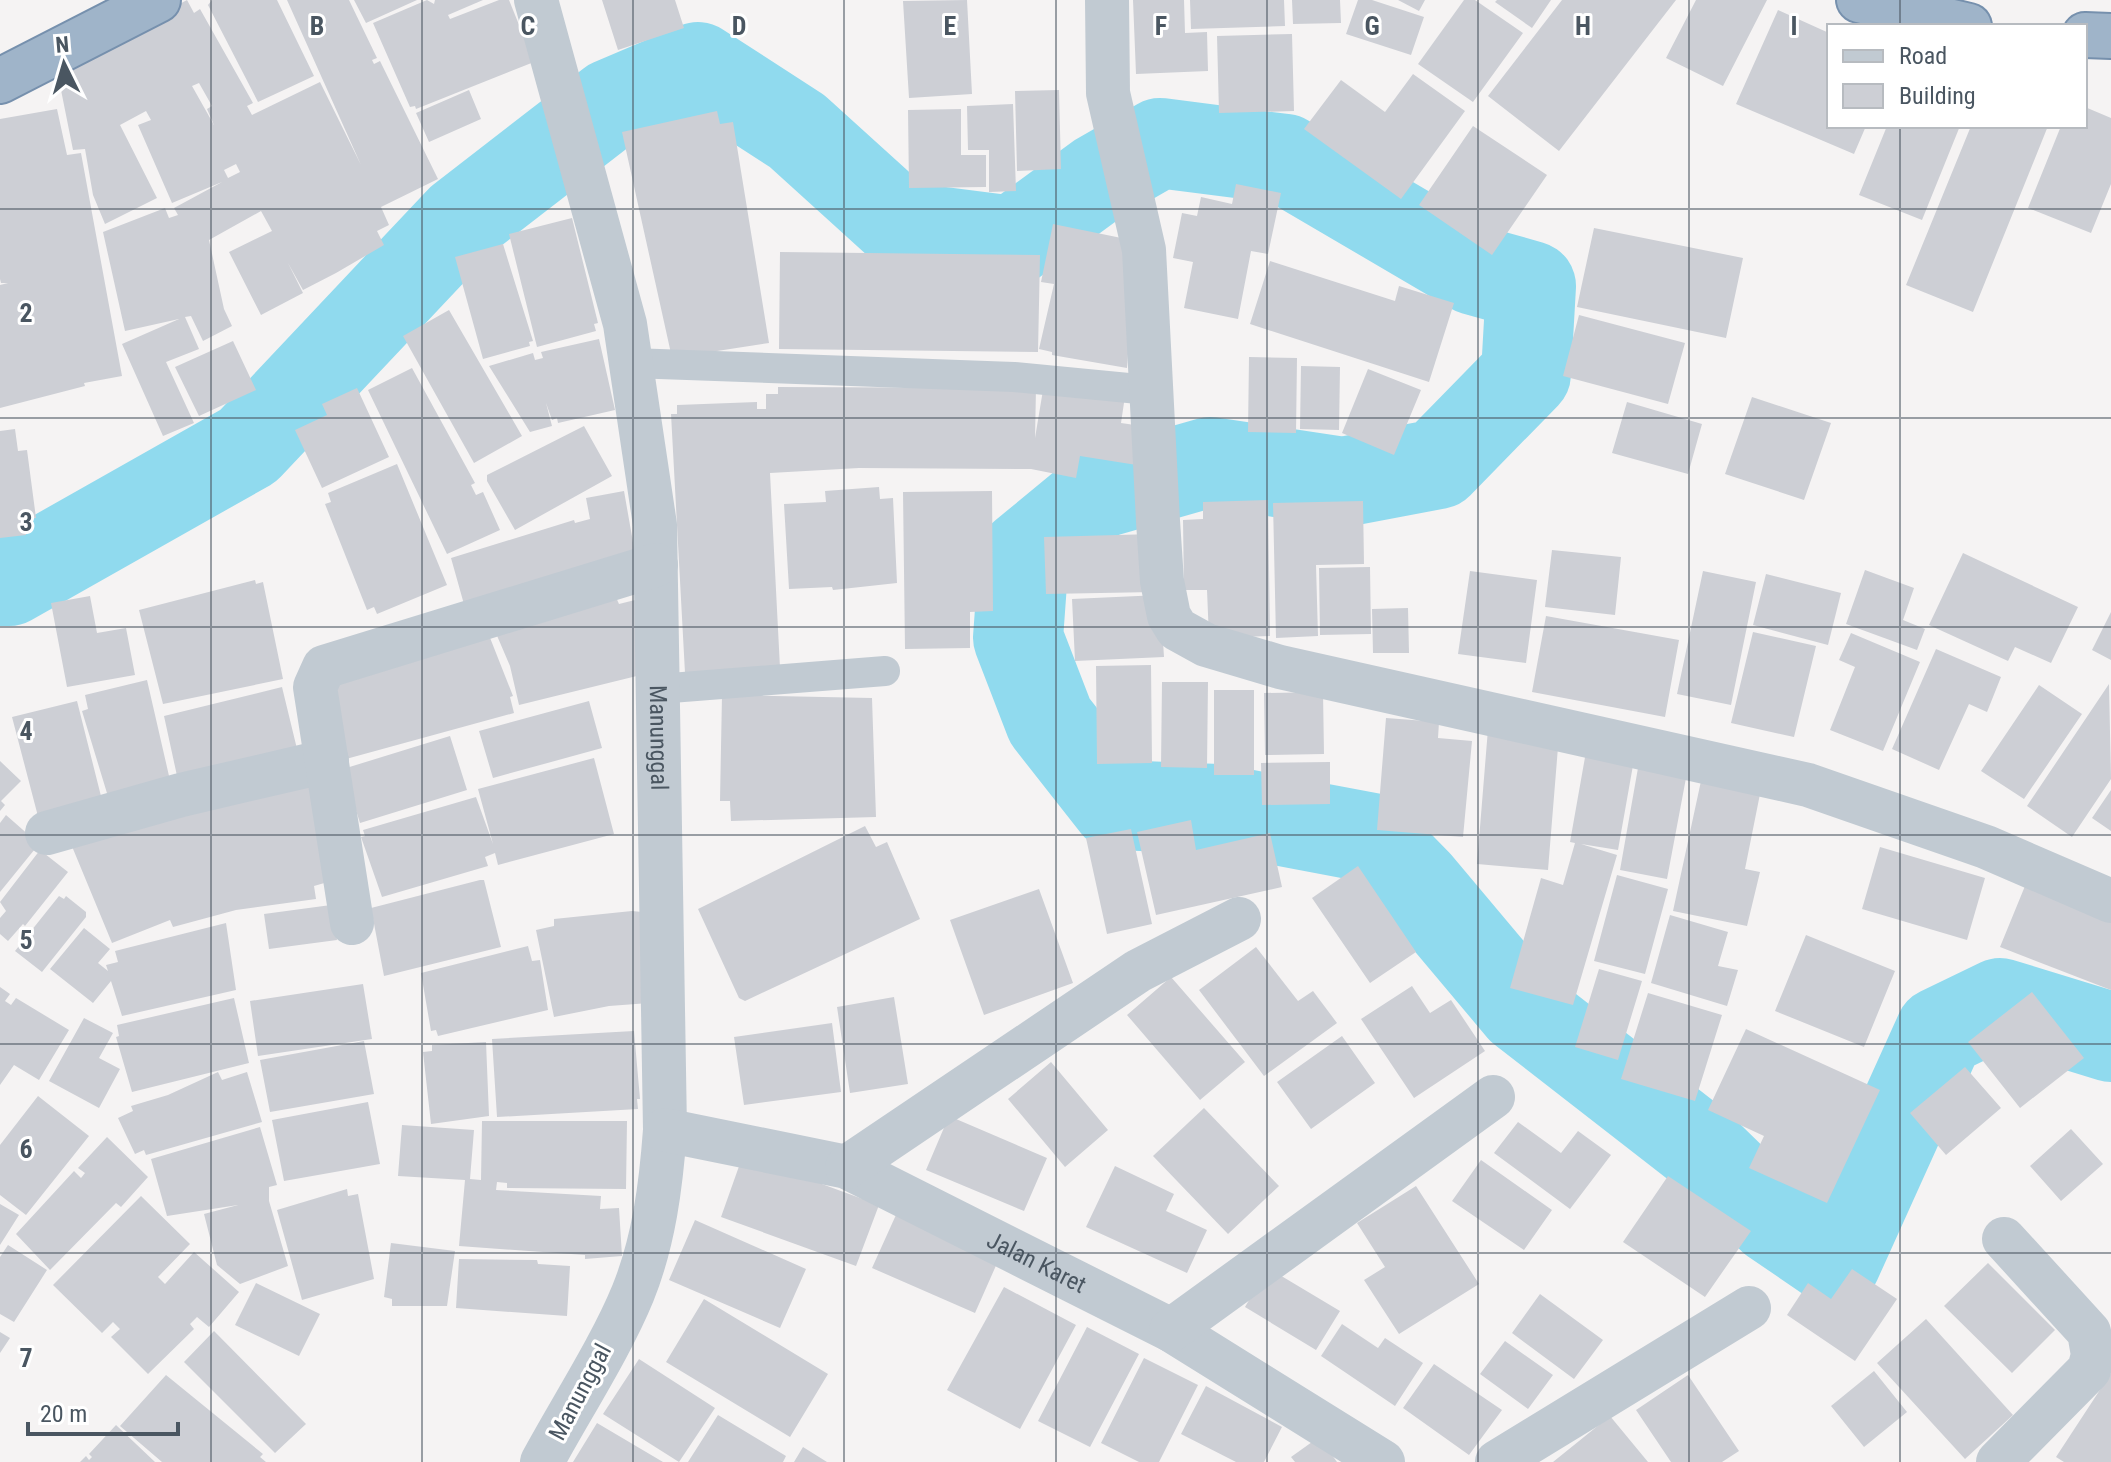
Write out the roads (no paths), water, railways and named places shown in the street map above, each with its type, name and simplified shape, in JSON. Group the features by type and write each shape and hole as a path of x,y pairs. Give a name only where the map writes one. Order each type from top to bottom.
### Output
{"highway":[{"path":"0,81 158,0"},
{"path":"1866,2 1960,24"},
{"path":"2087,35 2111,36"}],"street":[{"name":"Manunggal","path":"536,0 625,324 655,525 665,1130 661,1186 651,1237 633,1294 542,1462"},
{"path":"1107,0 1108,93 1144,250 1149,390 1162,581 1169,616 1177,629 1206,645 1280,667 1808,785 1986,847 2111,901"},
{"path":"352,923 315,687 324,667 656,565"},
{"path":"47,833 181,795 327,761"},
{"path":"847,1167 1138,971 1239,919"},
{"path":"1171,1330 1493,1097"},
{"name":"Jalan Karet","path":"665,1130 847,1167 1171,1330 1383,1462"},
{"path":"1998,1462 2089,1370 2093,1355 2089,1332 2004,1239"},
{"path":"1497,1462 1749,1308"}],"lane":[{"path":"631,363 1014,377 1149,390"},
{"path":"658,689 885,671"}],"waterway":[{"path":"0,581 9,581 248,446 461,220 611,104 698,67 797,131 903,227 1013,241 1099,178 1160,143 1285,159 1474,270 1531,286 1526,374 1438,464 1343,482 1210,462 1098,494 1024,555 1018,638 1050,721 1116,805 1218,809 1372,838 1417,884 1522,1009 1697,1145 1773,1219 1836,1262 1940,1032 2000,1003 2111,1037"}]}
